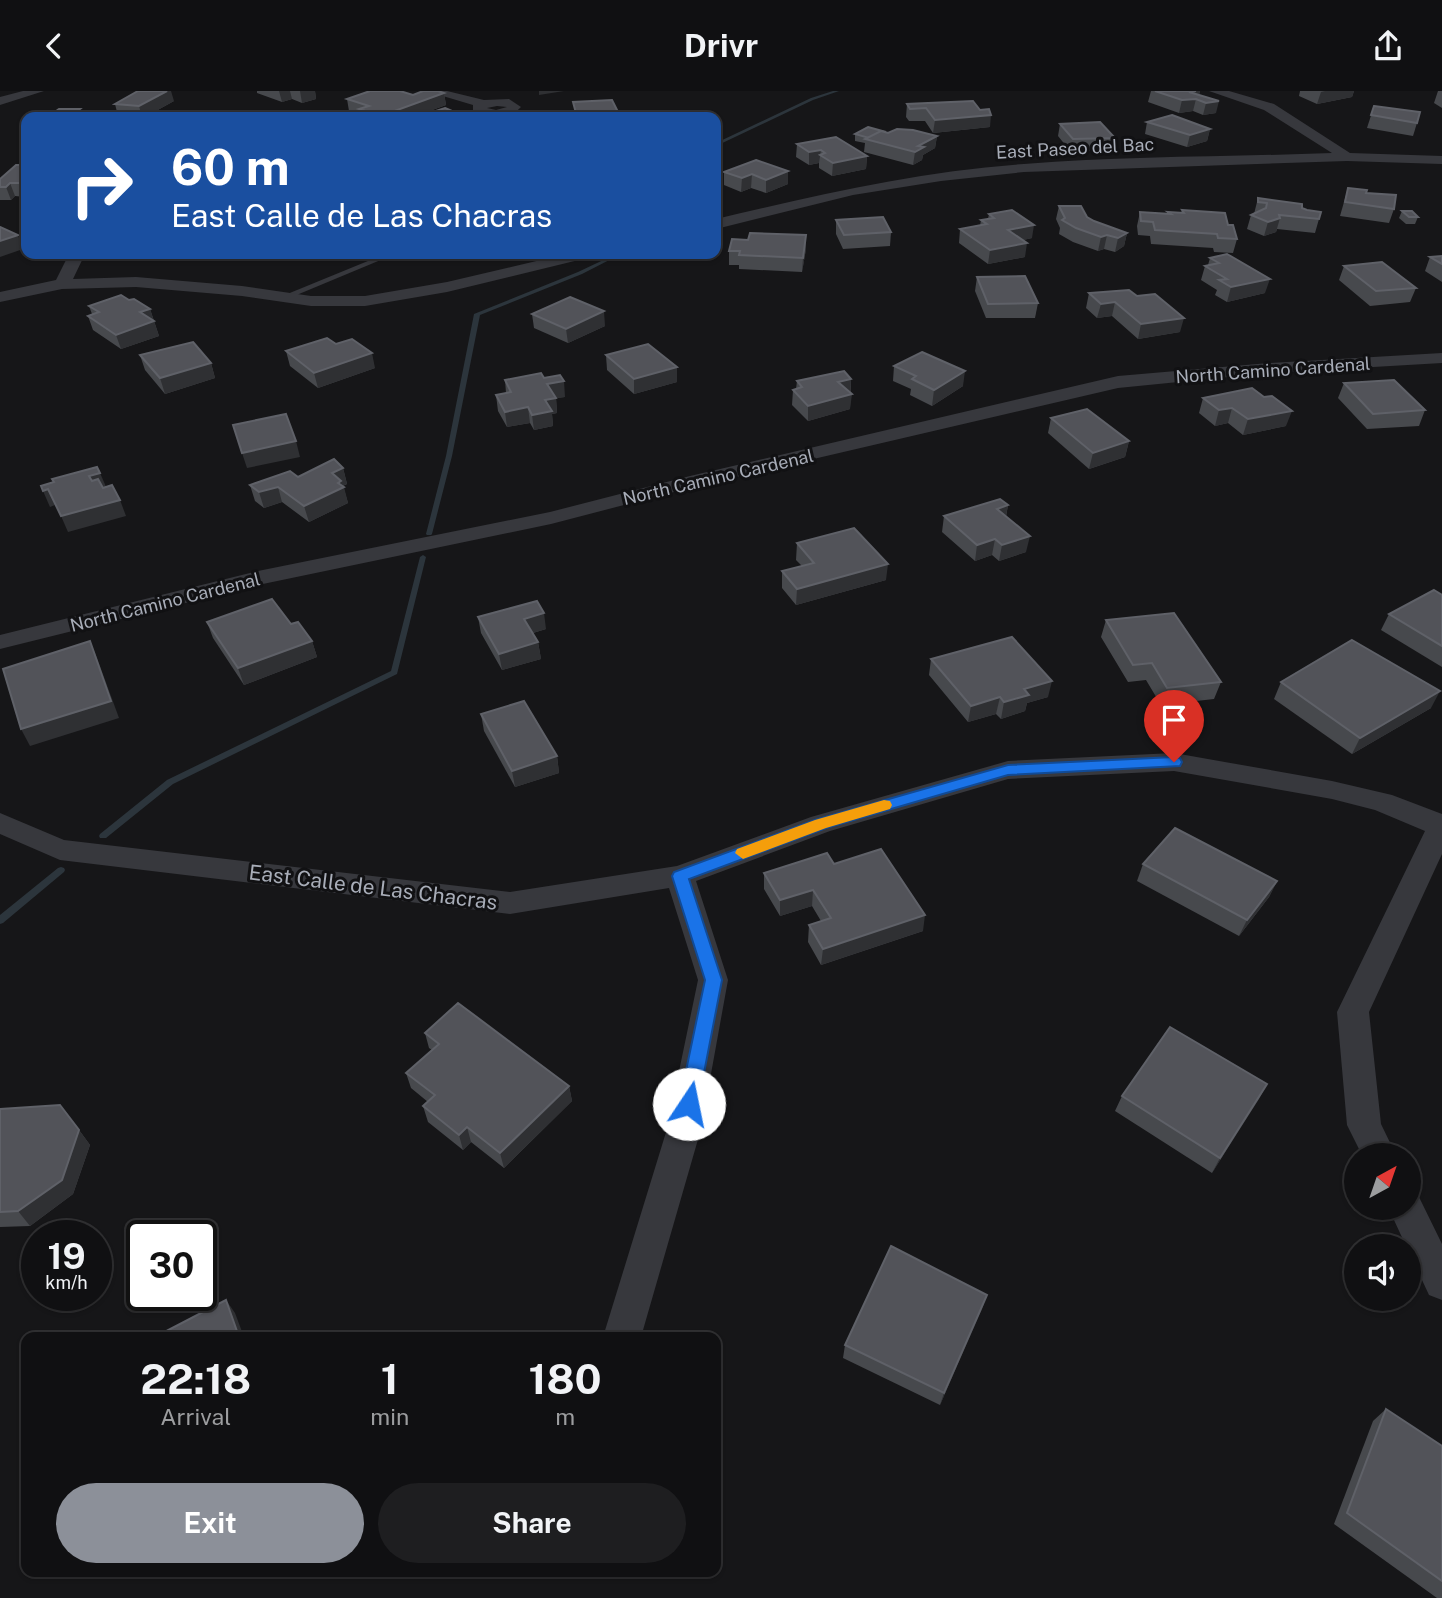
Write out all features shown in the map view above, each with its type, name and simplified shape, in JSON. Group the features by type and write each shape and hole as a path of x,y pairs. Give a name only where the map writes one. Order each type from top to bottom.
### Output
{"street":[{"path":"0,101 38,91"},
{"path":"432,91 484,104"},
{"path":"1215,91 1269,107 1347,157"},
{"name":"East Paseo del Bac","path":"721,223 853,191 1024,168 1347,157 1442,160"},
{"path":"62,284 74,259"},
{"path":"0,297 62,284 136,282 311,301 365,301 447,287 564,259"},
{"name":"North Camino Cardenal","path":"0,642 258,578 531,522 690,481 1118,382 1269,368 1442,358"},
{"name":"East Calle de Las Chacras","path":"0,823 60,850 510,903 680,876 821,824 1008,770 1174,762 1332,790 1382,802 1441,825"},
{"path":"1373,1143 1364,1125 1353,1012 1441,825"},
{"path":"623,1332 684,1129 713,980 680,876"},
{"path":"1411,1220 1442,1282"}],"lane":[{"path":"284,297 379,259"}],"building":[{"path":"138,91 167,91 139,106 115,104"},
{"path":"370,91 400,91 413,95 423,91 444,93 392,112 368,112 359,109 369,106 347,99"},
{"path":"1155,91 1196,91 1189,92 1219,101 1206,103 1196,99 1182,100"},
{"path":"612,100 618,112 576,112 573,102"},
{"path":"973,101 980,110 989,109 991,115 935,120 926,108 910,109 907,104"},
{"path":"1374,106 1420,112 1417,123 1371,115"},
{"path":"445,108 455,112 433,112"},
{"path":"59,109 80,109 76,112 55,112"},
{"path":"1172,115 1210,129 1190,135 1147,122"},
{"path":"1100,122 1115,138 1073,139 1060,124"},
{"path":"868,127 886,132 881,131 869,138 855,134"},
{"path":"897,129 937,136 918,146 924,147 915,152 865,139 881,131 888,133"},
{"path":"836,137 867,156 833,163 820,155 825,153 821,150 809,152 797,144"},
{"path":"756,160 788,171 766,180 752,174 742,178 724,172"},
{"path":"16,165 21,165 21,183 0,187 0,179"},
{"path":"1348,188 1367,190 1366,193 1396,195 1394,209 1345,202"},
{"path":"1258,198 1302,204 1302,208 1321,212 1319,219 1279,215 1280,218 1268,222 1251,215 1266,208 1267,203 1258,202"},
{"path":"1059,206 1081,206 1087,217 1127,233 1118,238 1107,235 1101,237 1076,228 1062,220 1065,218"},
{"path":"1012,210 1034,225 1008,230 1027,243 990,250 960,229 987,224 981,220 994,218 989,214"},
{"path":"1182,210 1225,213 1228,225 1233,225 1237,239 1218,238 1217,234 1155,230 1153,222 1141,221 1140,212 1184,213"},
{"path":"1402,211 1412,211 1418,217 1409,217"},
{"path":"883,217 891,232 844,235 836,220"},
{"path":"0,227 18,235 0,241"},
{"path":"750,233 806,235 803,258 739,255 740,251 729,251 732,239 748,240"},
{"path":"1227,254 1270,279 1231,287 1219,280 1227,279 1205,266 1219,263 1210,258"},
{"path":"1442,256 1442,264 1430,257"},
{"path":"1382,262 1416,288 1376,291 1344,266"},
{"path":"1025,276 1038,303 988,304 977,277"},
{"path":"1129,290 1137,296 1155,294 1184,318 1141,324 1115,302 1101,304 1089,293"},
{"path":"121,295 150,309 140,312 154,321 116,335 88,316 99,312 89,306"},
{"path":"570,297 604,311 566,329 532,314"},
{"path":"327,338 336,344 352,339 372,353 314,373 286,351"},
{"path":"193,342 211,363 160,378 140,355"},
{"path":"648,344 677,367 634,379 606,355"},
{"path":"922,352 965,371 934,390 912,379 916,376 894,366"},
{"path":"844,371 851,379 838,382 852,394 808,406 793,390 802,387 797,381"},
{"path":"541,373 544,378 560,375 564,381 547,384 556,398 545,400 552,411 532,415 528,407 505,412 496,395 511,392 505,380"},
{"path":"1394,380 1425,410 1373,414 1344,383"},
{"path":"1252,388 1264,397 1272,396 1292,411 1248,419 1232,408 1219,410 1203,398"},
{"path":"1087,409 1129,441 1093,453 1051,418"},
{"path":"286,414 296,441 242,453 233,425"},
{"path":"334,459 343,468 332,473 344,487 304,506 278,487 259,492 250,485 290,471 298,477"},
{"path":"97,467 100,473 89,476 92,481 98,479 103,488 112,485 120,500 61,516 48,489 43,491 41,486 54,482 52,479"},
{"path":"1000,499 1008,505 997,509 1030,536 1002,545 995,539 977,545 944,516"},
{"path":"854,528 888,564 797,589 782,571 814,563 797,543"},
{"path":"1434,590 1442,595 1442,646 1389,614"},
{"path":"272,599 291,624 298,622 312,641 238,668 207,622"},
{"path":"537,601 544,613 524,619 538,642 499,654 478,617"},
{"path":"1174,613 1221,682 1167,688 1152,663 1133,665 1106,620"},
{"path":"1012,637 1052,681 1024,689 1029,695 1004,702 1000,697 971,706 931,659"},
{"path":"1352,640 1440,691 1360,738 1281,682"},
{"path":"90,641 111,701 21,729 3,669"},
{"path":"524,701 557,756 512,771 481,714"},
{"path":"1175,828 1277,881 1247,920 1143,864"},
{"path":"881,849 925,915 823,949 809,925 831,918 813,890 780,900 764,873 827,853 834,864"},
{"path":"458,1003 569,1086 500,1153 467,1127 459,1135 423,1106 435,1095 406,1073 439,1044 425,1033"},
{"path":"1170,1027 1267,1084 1220,1158 1122,1096"},
{"path":"60,1105 79,1130 62,1180 18,1211 0,1212 0,1109"},
{"path":"891,1246 987,1295 944,1393 845,1345"},
{"path":"226,1300 237,1332 165,1332 205,1311 217,1311 217,1305"},
{"path":"1386,1409 1442,1446 1442,1581 1347,1513"}],"waterway":[{"path":"721,143 812,99 837,91"},
{"path":"429,534 449,456 477,314 609,259"},
{"path":"103,836 170,782 394,672 423,557"},
{"path":"0,920 61,870"}],"slow traffic":[{"path":"743,853 821,824 884,805"}],"route":[{"path":"689,1104 713,980 680,876 821,824 1008,770 1174,762"}]}
